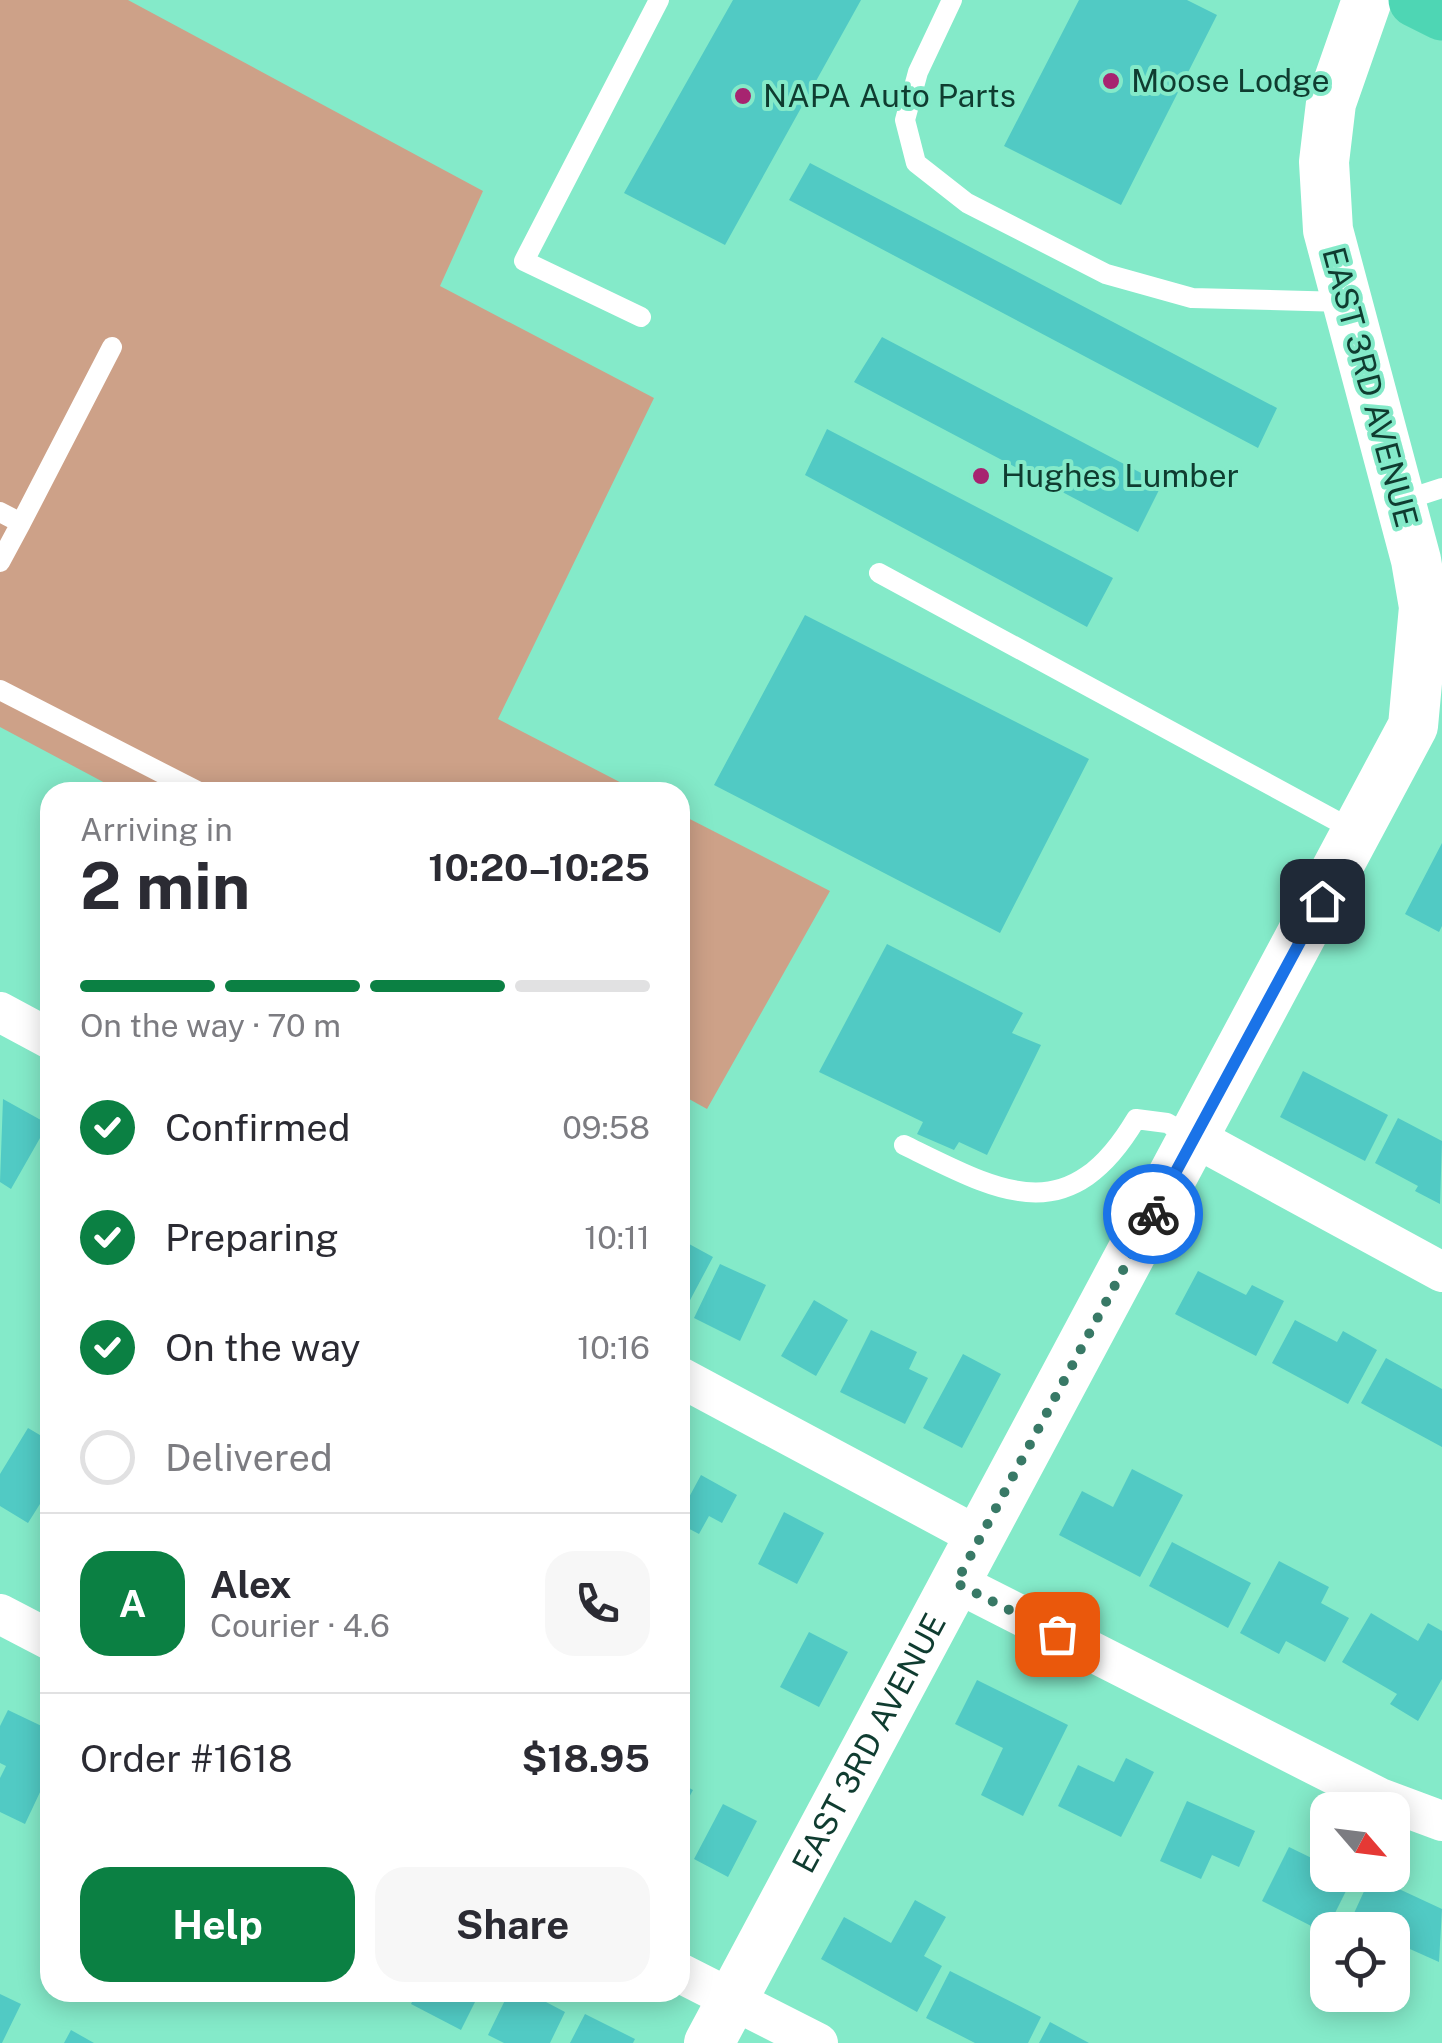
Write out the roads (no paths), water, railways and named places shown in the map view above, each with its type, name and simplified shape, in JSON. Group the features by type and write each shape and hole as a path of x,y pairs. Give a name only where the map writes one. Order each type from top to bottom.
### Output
{"highway":[{"path":"1416,0 1442,13"}],"street":[{"name":"EAST 3RD AVENUE","path":"720,2022 1359,833 1427,735 1421,495 1347,302 1328,230 1324,162 1331,102 1367,0"},
{"path":"0,1012 40,1034"},
{"path":"1194,1138 1442,1272"},
{"path":"690,1381 978,1536"},
{"path":"956,1583 1380,1798 1442,1821"},
{"path":"0,1614 40,1635"},
{"path":"690,1985 720,2022 818,2043"}],"lane":[{"path":"641,318 524,261 659,0"},
{"path":"952,0 918,72 905,120 916,162 967,203 1106,274 1192,298 1347,302"},
{"path":"0,562 112,347"},
{"path":"0,512 21,523"},
{"path":"879,573 1359,833"},
{"path":"0,690 179,782"},
{"path":"904,1145 994,1189 1045,1194 1080,1182 1119,1148 1136,1119 1167,1123 1194,1138"}],"place":[{"name":"Moose Lodge","path":"1111,81"},
{"name":"NAPA Auto Parts","path":"743,96"},
{"name":"Hughes Lumber","path":"981,476"}]}
